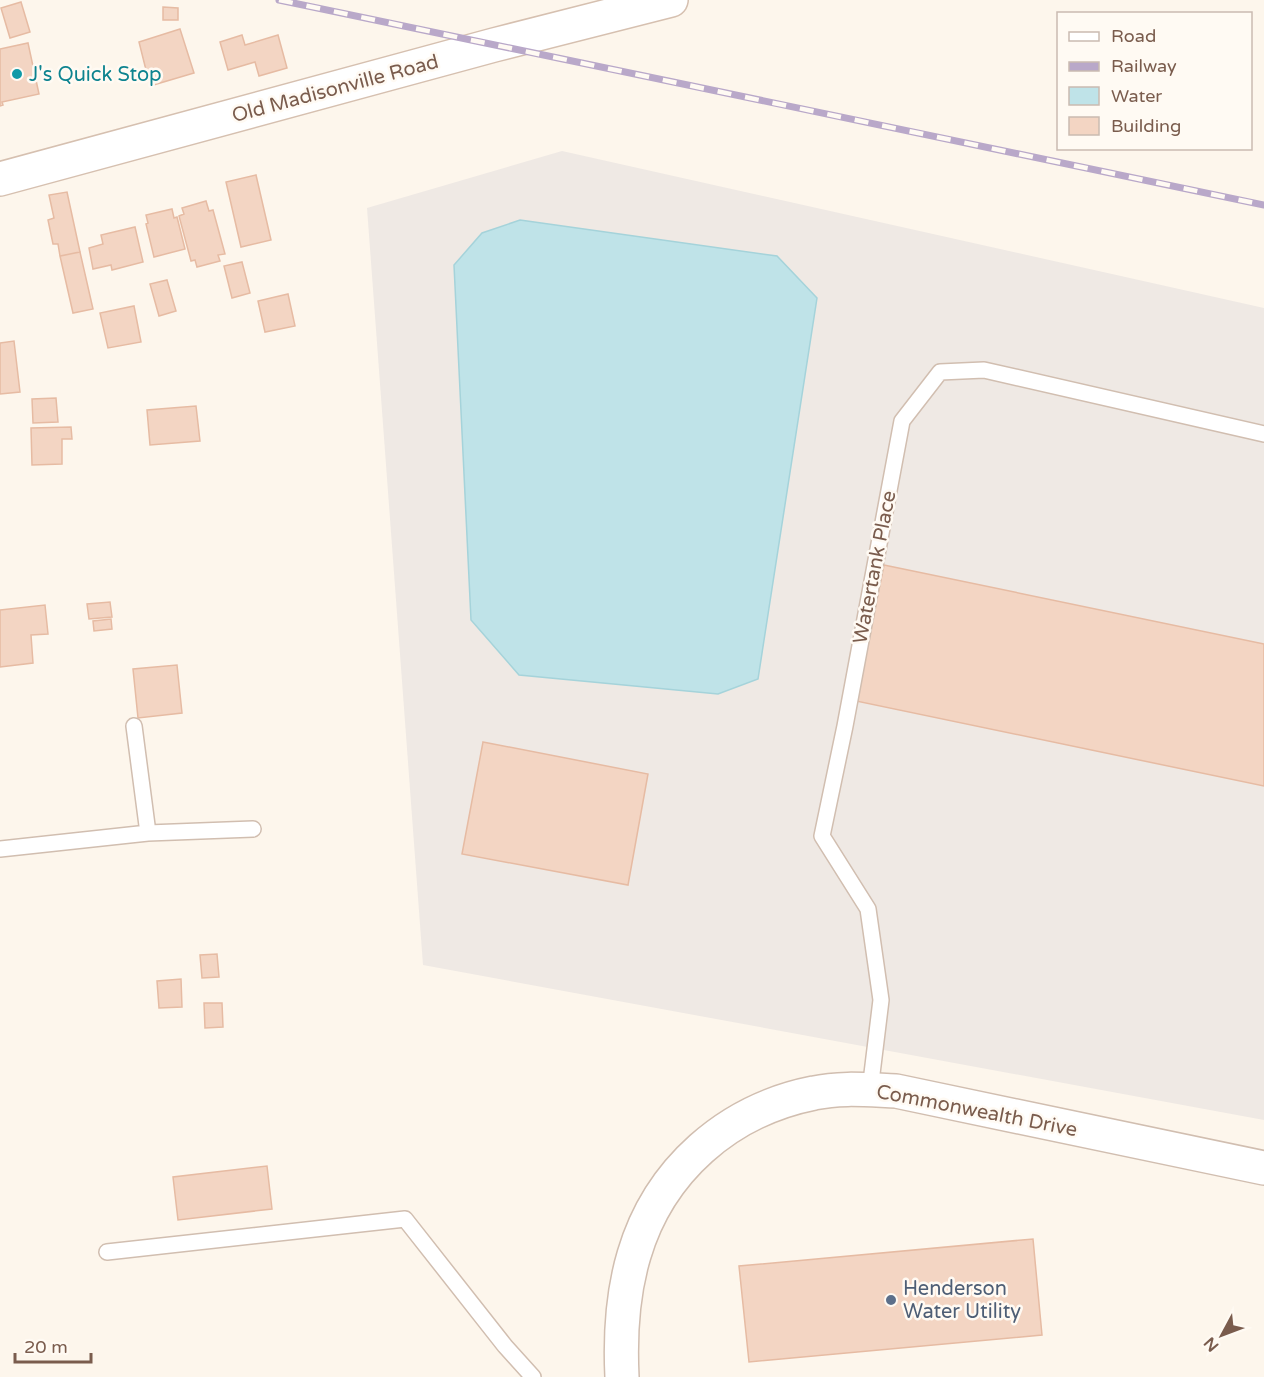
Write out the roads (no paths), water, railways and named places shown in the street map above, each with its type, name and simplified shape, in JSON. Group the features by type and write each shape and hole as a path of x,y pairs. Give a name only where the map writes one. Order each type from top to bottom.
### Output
{"street":[{"name":"Old Madisonville Road","path":"0,179 483,48 671,0"},
{"name":"Commonwealth Drive","path":"622,1377 621,1326 634,1254 647,1220 665,1188 688,1160 715,1136 745,1116 779,1102 816,1092 855,1089 896,1092 1264,1168"}],"lane":[{"name":"Watertank Place","path":"870,1090 881,1000 868,909 822,836 902,420 940,372 984,370 1264,434"},
{"path":"134,726 148,833"},
{"path":"0,849 148,833 253,829"},
{"path":"107,1252 405,1219 505,1346 534,1377"}],"water":[{"path":"520,220 777,256 817,298 758,679 718,694 519,675 471,620 454,265 482,233"}],"railway":[{"path":"279,0 1264,205"}],"place":[{"name":"J's Quick Stop","path":"17,74"},
{"name":"Henderson Water Utility","path":"891,1300"}]}
